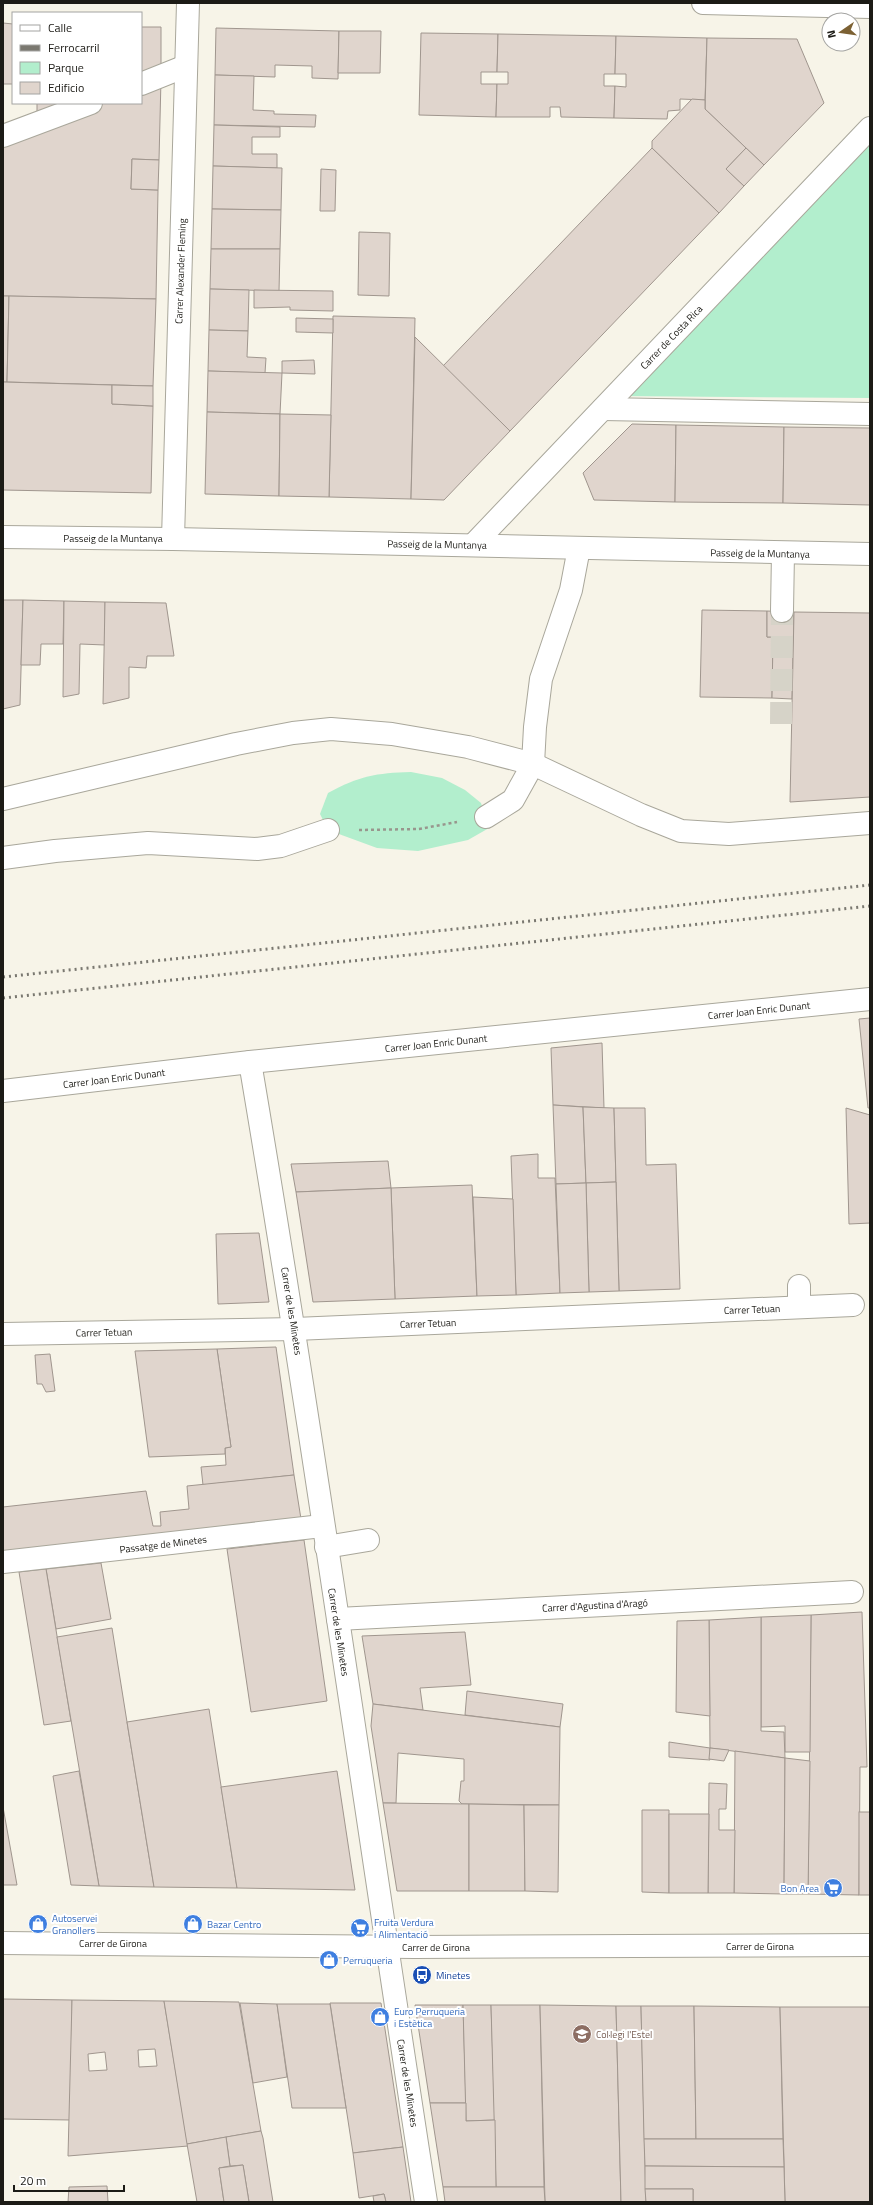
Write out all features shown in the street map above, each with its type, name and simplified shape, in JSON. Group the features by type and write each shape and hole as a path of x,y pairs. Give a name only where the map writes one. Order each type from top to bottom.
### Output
{"street":[{"name":"Carrer Alexander Fleming","path":"173,539 188,3"},
{"path":"703,3 870,7"},
{"path":"142,84 186,66"},
{"path":"3,136 88,104"},
{"name":"Carrer de Costa Rica","path":"473,545 870,128"},
{"path":"603,409 870,414"},
{"name":"Passeig de la Muntanya","path":"3,537 173,539 870,554"},
{"path":"486,817 513,800 533,764 535,727 541,679 571,590 578,548"},
{"path":"782,611 783,553"},
{"path":"3,799 236,744 293,732 331,729 392,734 468,747 533,764 641,815 681,831 729,834 870,823"},
{"path":"3,858 55,850 148,843 257,849 281,846 328,830"},
{"name":"Carrer Joan Enric Dunant","path":"3,1092 250,1062 870,998"},
{"name":"Carrer de les Minetes","path":"250,1062 295,1329 322,1526 338,1619 386,1946 426,2202"},
{"name":"Carrer Tetuan","path":"3,1334 295,1329 799,1296 852,1305"},
{"name":"Passatge de Minetes","path":"3,1562 322,1526"},
{"path":"326,1547 368,1540"},
{"name":"Carrer d'Agustina d'Aragó","path":"338,1619 852,1592"},
{"name":"Carrer de Girona","path":"3,1943 386,1946 870,1945"}],"path":[{"path":"328,830 419,829 486,817"}],"green space":[{"path":"870,128 870,398 615,396"},
{"path":"411,772 442,778 465,790 481,803 489,828 468,840 418,851 377,848 328,830 320,814 328,793 339,787 368,776"}],"building":[{"path":"3,23 12,24 12,84 3,84"},
{"path":"142,27 161,27 161,74 142,81"},
{"path":"216,28 339,31 338,79 312,78 312,66 275,65 275,77 215,75"},
{"path":"339,31 381,31 380,73 338,73"},
{"path":"421,33 498,34 497,72 481,72 481,84 497,84 496,117 419,115"},
{"path":"498,34 616,36 615,74 604,74 604,86 615,86 614,118 561,117 560,107 550,107 550,117 496,117 497,84 508,84 508,72 497,72"},
{"path":"616,36 707,38 705,100 680,99 680,110 668,111 667,119 614,118 615,86 626,87 626,74 615,74"},
{"path":"707,38 797,39 824,103 764,165 705,109"},
{"path":"215,75 254,76 253,110 274,111 274,114 316,115 315,127 214,125"},
{"path":"161,79 159,160 132,159 131,189 158,190 156,299 3,296 3,139 96,104 142,104 142,86"},
{"path":"692,99 705,100 705,109 746,148 726,169 744,186 719,213 652,148 652,141"},
{"path":"37,104 77,104 37,120"},
{"path":"214,125 280,127 280,137 252,137 252,154 277,154 277,168 213,166"},
{"path":"652,148 719,213 510,431 443,366"},
{"path":"746,148 764,165 744,186 726,169"},
{"path":"132,159 159,160 158,190 131,189"},
{"path":"213,166 282,168 281,210 212,209"},
{"path":"321,169 336,170 335,211 320,211"},
{"path":"212,209 281,210 280,249 211,249"},
{"path":"359,232 390,233 389,296 358,295"},
{"path":"211,249 280,249 279,291 210,289"},
{"path":"210,289 249,290 248,331 209,330"},
{"path":"254,290 333,291 333,311 290,310 290,307 254,308"},
{"path":"3,296 9,296 7,382 3,382"},
{"path":"9,296 156,299 153,386 7,382"},
{"path":"333,316 415,318 411,499 329,497"},
{"path":"296,318 333,319 333,333 296,332"},
{"path":"209,330 248,331 247,357 266,358 265,373 208,371"},
{"path":"415,337 510,431 444,500 411,499"},
{"path":"314,360 315,374 282,373 282,361"},
{"path":"208,371 282,373 280,414 207,412"},
{"path":"3,382 112,385 112,404 153,406 151,493 3,490"},
{"path":"112,385 153,386 153,406 112,404"},
{"path":"207,412 280,414 279,496 205,494"},
{"path":"280,414 331,415 329,497 279,496"},
{"path":"632,424 676,425 675,502 594,500 583,473"},
{"path":"676,425 784,427 783,503 675,502"},
{"path":"784,427 870,428 870,505 783,503"},
{"path":"3,600 23,600 20,705 3,709"},
{"path":"23,600 64,601 63,644 41,644 40,665 21,665"},
{"path":"64,601 105,602 105,645 80,644 79,694 63,697"},
{"path":"105,602 166,603 174,656 147,656 146,668 129,667 129,698 103,704"},
{"path":"702,610 767,611 767,637 773,637 772,698 700,697"},
{"path":"767,611 794,612 792,699 772,698 773,637 767,637"},
{"path":"794,612 870,613 870,797 790,802"},
{"path":"870,1018 870,1108 868,1108 859,1019"},
{"path":"602,1043 604,1108 553,1105 551,1048"},
{"path":"553,1105 583,1107 586,1183 556,1184"},
{"path":"583,1107 614,1108 616,1182 586,1183"},
{"path":"614,1108 645,1108 646,1165 676,1164 680,1289 619,1291"},
{"path":"846,1108 870,1115 870,1223 849,1224"},
{"path":"538,1154 538,1178 555,1178 560,1293 516,1295 511,1156"},
{"path":"388,1161 391,1188 296,1192 291,1164"},
{"path":"616,1182 619,1291 589,1292 586,1183"},
{"path":"586,1183 589,1292 560,1293 556,1184"},
{"path":"472,1185 477,1296 395,1299 391,1188"},
{"path":"391,1188 395,1299 313,1302 296,1192"},
{"path":"473,1197 513,1199 516,1295 477,1296"},
{"path":"259,1233 269,1302 218,1304 216,1234"},
{"path":"276,1347 294,1475 203,1485 201,1467 226,1465 225,1448 231,1447 217,1349"},
{"path":"217,1349 231,1447 225,1448 225,1454 149,1457 135,1351"},
{"path":"50,1354 55,1391 46,1392 42,1384 37,1384 35,1355"},
{"path":"294,1475 301,1519 3,1552 3,1507 146,1491 153,1526 161,1526 160,1512 189,1509 187,1486"},
{"path":"304,1540 327,1701 251,1712 227,1549"},
{"path":"101,1563 111,1619 56,1629 46,1569"},
{"path":"46,1569 71,1721 44,1725 19,1572"},
{"path":"862,1612 867,1767 860,1767 859,1895 808,1894 811,1615"},
{"path":"811,1615 810,1752 785,1752 785,1726 761,1727 761,1617"},
{"path":"761,1617 761,1731 784,1732 785,1758 710,1748 709,1620"},
{"path":"709,1620 710,1716 676,1712 677,1621"},
{"path":"112,1628 154,1887 99,1886 57,1637"},
{"path":"465,1632 471,1685 420,1688 423,1710 373,1704 362,1636"},
{"path":"467,1691 563,1704 560,1727 465,1715"},
{"path":"373,1704 560,1727 559,1805 462,1804 459,1801 461,1781 464,1781 464,1759 398,1753 396,1803 383,1803 371,1726"},
{"path":"209,1709 237,1888 154,1887 127,1722"},
{"path":"669,1742 710,1748 710,1760 669,1757"},
{"path":"710,1748 729,1750 724,1761 709,1759"},
{"path":"735,1751 785,1758 784,1894 734,1893"},
{"path":"785,1758 810,1761 808,1894 784,1894"},
{"path":"79,1771 99,1886 71,1885 53,1776"},
{"path":"337,1771 355,1890 237,1888 221,1787"},
{"path":"709,1783 727,1784 726,1809 719,1809 719,1830 735,1830 734,1893 708,1893"},
{"path":"383,1803 469,1804 469,1891 397,1891"},
{"path":"469,1804 524,1805 525,1891 469,1891"},
{"path":"524,1805 559,1805 558,1892 525,1891"},
{"path":"3,1807 17,1885 3,1885"},
{"path":"642,1810 669,1810 669,1893 642,1892"},
{"path":"859,1812 870,1812 870,1895 859,1895"},
{"path":"669,1814 709,1814 708,1893 669,1893"},
{"path":"3,1999 72,2000 71,2120 3,2119"},
{"path":"72,2000 164,2001 188,2146 68,2156","holes":["155,2049 157,2066 139,2067 138,2050","105,2052 107,2070 89,2071 88,2054"]},
{"path":"164,2001 239,2002 261,2131 187,2144"},
{"path":"240,2003 277,2004 287,2077 253,2083"},
{"path":"330,2003 381,2003 403,2147 353,2153"},
{"path":"277,2004 330,2004 346,2108 292,2108"},
{"path":"415,2005 463,2005 466,2103 430,2103"},
{"path":"463,2005 491,2005 495,2120 466,2121"},
{"path":"491,2005 540,2005 544,2187 496,2187"},
{"path":"540,2005 616,2006 621,2202 545,2202"},
{"path":"616,2006 641,2006 646,2202 621,2202"},
{"path":"641,2006 694,2006 696,2139 644,2139"},
{"path":"694,2006 780,2007 783,2139 696,2139"},
{"path":"780,2007 870,2007 870,2202 785,2202"},
{"path":"430,2103 466,2103 466,2121 495,2120 496,2187 443,2187"},
{"path":"261,2131 273,2202 249,2202 243,2165 230,2166 226,2137"},
{"path":"226,2137 230,2166 219,2168 224,2202 197,2202 187,2144"},
{"path":"644,2139 783,2139 784,2167 645,2166"},
{"path":"403,2147 411,2202 386,2202 384,2194 359,2198 353,2153"},
{"path":"243,2165 249,2202 224,2202 219,2168"},
{"path":"645,2166 784,2167 785,2202 693,2202 693,2189 645,2189"},
{"path":"107,2186 108,2202 68,2202 69,2187"},
{"path":"443,2187 544,2187 545,2202 445,2202"},
{"path":"645,2189 693,2189 693,2202 646,2202"},
{"path":"384,2194 386,2202 374,2202 373,2196"}],"tunnel":[{"path":"781,724 782,611"}],"railway":[{"path":"3,977 870,885"},
{"path":"3,998 870,906"}],"place":[{"name":"Bon Area","path":"833,1888"},
{"name":"Autoservei Granollers","path":"38,1924"},
{"name":"Bazar Centro","path":"193,1924"},
{"name":"Fruita Verdura i Alimentació","path":"360,1928"},
{"name":"Perruqueria","path":"329,1960"},
{"name":"Minetes","path":"422,1975"},
{"name":"Euro Perruqueria i Estètica","path":"380,2017"},
{"name":"Col·legi l'Estel","path":"582,2034"}]}
